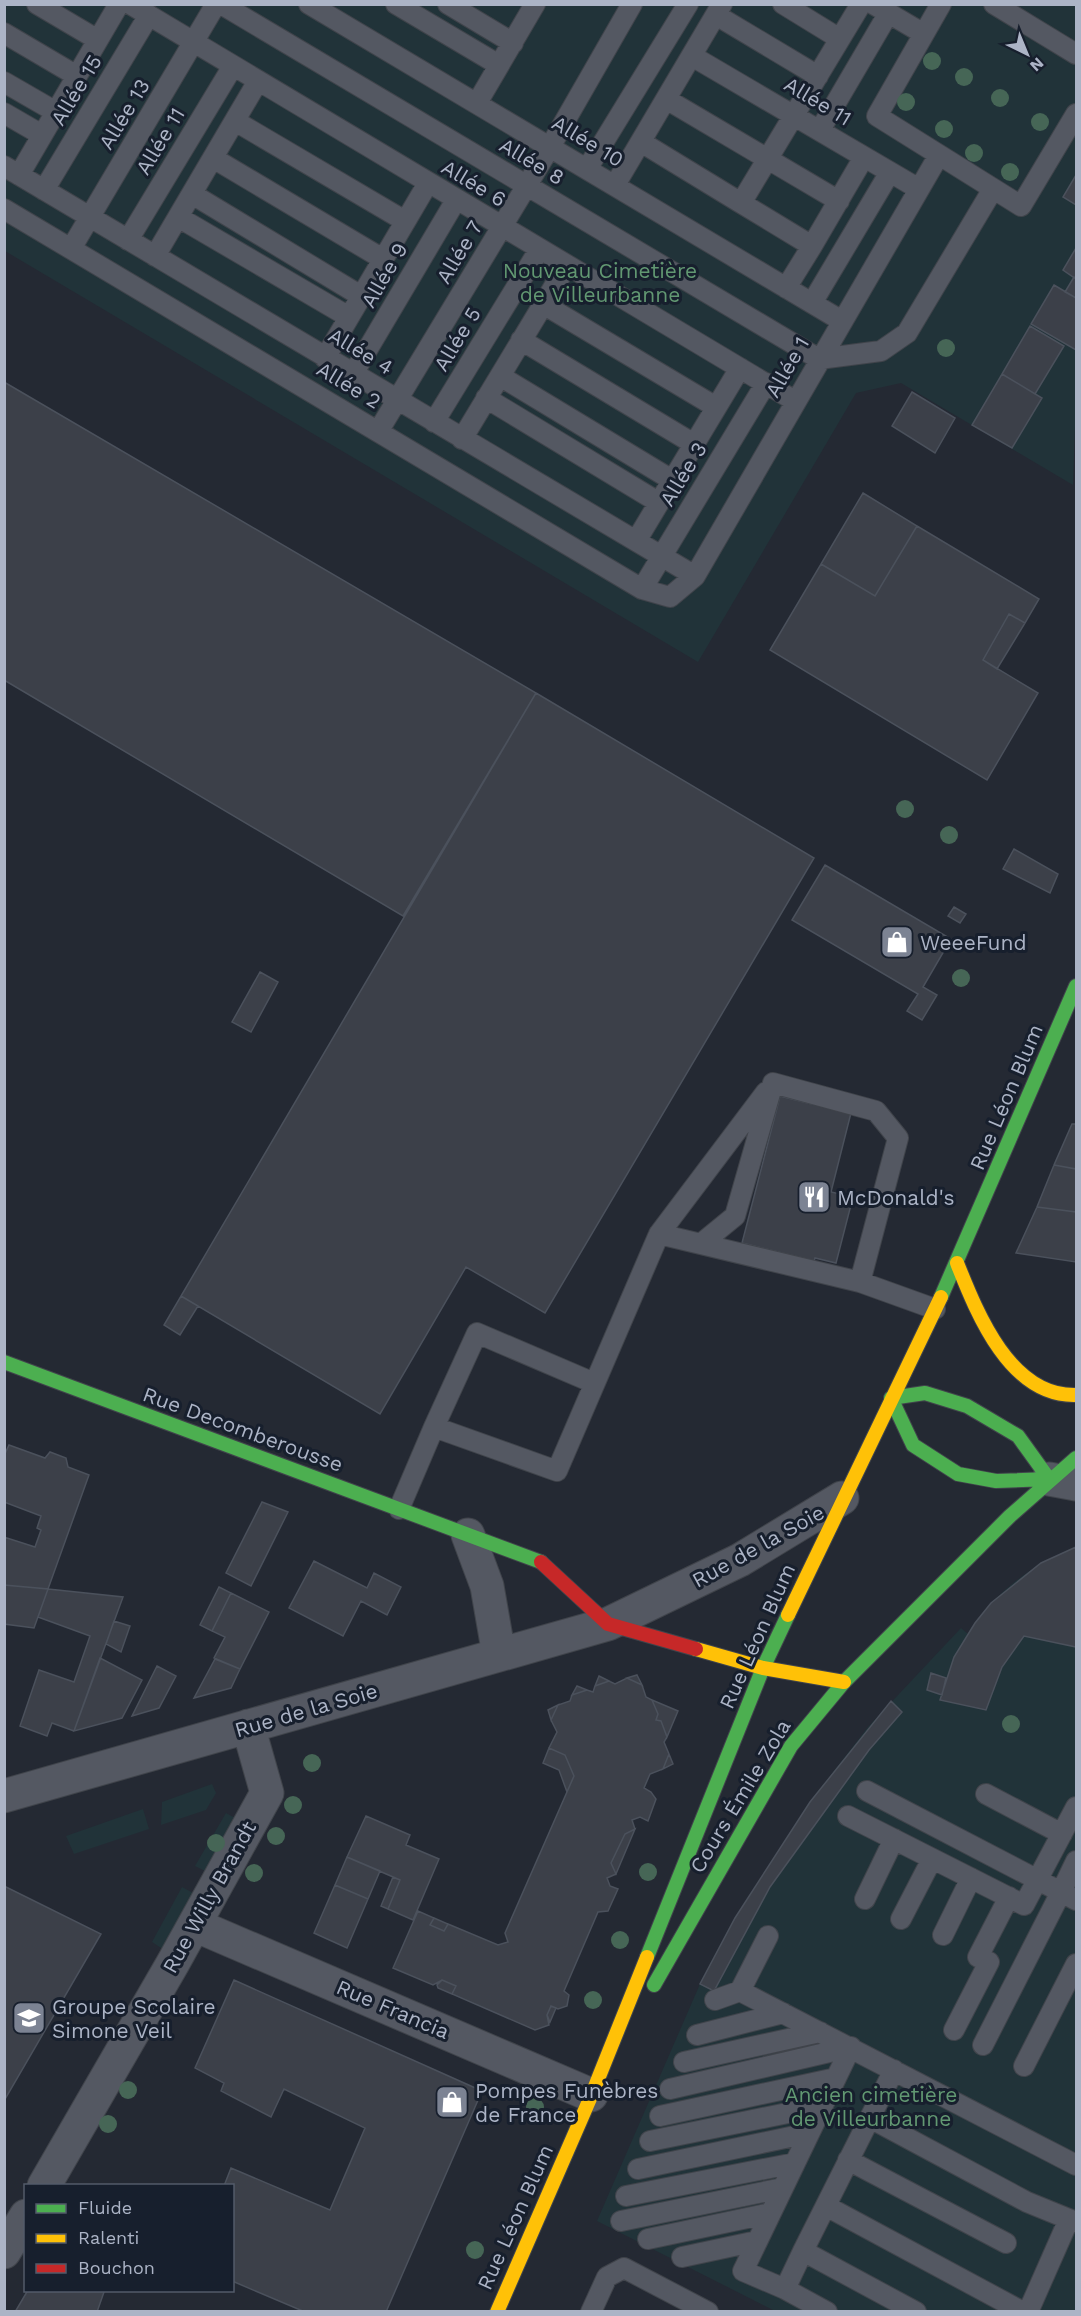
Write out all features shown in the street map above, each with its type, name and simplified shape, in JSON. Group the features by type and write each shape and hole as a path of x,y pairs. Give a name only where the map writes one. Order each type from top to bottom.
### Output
{"main road":[{"name":"Rue Léon Blum","path":"497,2312 592,2095 762,1668 957,1263 1077,986"},
{"path":"957,1263 983,1326 1016,1370 1059,1396 1077,1395"},
{"name":"Rue Decomberousse","path":"4,1362 468,1535"},
{"path":"925,1393 967,1406 1018,1436 1063,1481 996,1481 958,1474 914,1445 891,1398 925,1393"},
{"name":"Cours Émile Zola","path":"592,2095 790,1746 844,1682 1063,1481 1077,1458"},
{"path":"468,1535 541,1562 608,1624 762,1668 844,1682"}],"street":[{"name":"Rue de la Soie","path":"4,1796 608,1624 740,1560 842,1498"},
{"path":"468,1535 487,1586 499,1655"},
{"name":"Rue Willy Brandt","path":"45,2184 195,1925 267,1792 248,1726"},
{"name":"Rue Francia","path":"195,1925 592,2095"},
{"path":"4,2252 24,2219"}],"lane":[{"path":"37,4 98,40"},
{"path":"12,170 42,135 119,4"},
{"name":"Allée 6","path":"130,4 539,250 795,400"},
{"name":"Allée 13","path":"72,247 219,4"},
{"name":"Allée 8","path":"219,4 819,359"},
{"name":"Allée 10","path":"309,4 842,321"},
{"path":"396,4 499,65"},
{"path":"448,4 513,43"},
{"name":"Allée 7","path":"379,430 550,147 632,4"},
{"path":"588,169 688,4"},
{"path":"783,4 840,39"},
{"path":"741,203 861,4"},
{"path":"941,4 877,116 1021,206 1077,114"},
{"path":"994,4 1077,54"},
{"path":"477,103 535,5"},
{"path":"820,130 881,9 924,34"},
{"path":"615,185 719,10 818,76"},
{"name":"Allée 15","path":"44,190 148,15"},
{"path":"4,33 77,76"},
{"name":"Allée 11","path":"692,56 919,189"},
{"name":"Allée 11","path":"128,240 233,66"},
{"path":"155,256 258,81"},
{"path":"4,82 56,112"},
{"path":"666,99 839,201"},
{"path":"4,113 42,135"},
{"path":"235,121 405,221"},
{"path":"641,142 812,246"},
{"name":"Allée 1","path":"670,597 694,576 939,155"},
{"path":"786,288 864,157"},
{"path":"213,158 383,259"},
{"name":"Allée 4","path":"12,170 694,576"},
{"path":"812,303 890,172"},
{"path":"325,358 428,183"},
{"path":"819,359 881,351 907,333 993,189"},
{"path":"192,194 361,297"},
{"name":"Allée 9","path":"353,374 456,200"},
{"name":"Allée 2","path":"4,209 72,247 642,589 670,597"},
{"path":"178,217 349,317"},
{"name":"Allée 5","path":"434,422 539,250"},
{"path":"462,439 567,266"},
{"path":"543,304 716,407"},
{"path":"521,340 694,444"},
{"path":"636,541 740,368"},
{"path":"500,376 672,480"},
{"name":"Allée 3","path":"642,589 766,383"},
{"path":"486,398 658,502"},
{"path":"434,1427 557,1471 658,1234 773,1083"},
{"path":"702,1243 735,1216 773,1083"},
{"path":"773,1083 876,1111 898,1138 860,1282"},
{"path":"658,1234 860,1282 935,1309"},
{"path":"399,1509 477,1333 594,1383"},
{"path":"867,1791 1069,1896"},
{"path":"986,1794 1062,1834"},
{"path":"848,1816 1024,1905 1077,1807"},
{"path":"865,1899 894,1839"},
{"path":"901,1918 932,1859"},
{"path":"983,2045 1069,1896 1077,1861"},
{"path":"943,1935 971,1878"},
{"path":"954,2030 988,1962 978,1957 1009,1897"},
{"path":"715,2000 740,1991 768,1936"},
{"path":"1024,2066 1077,1964"},
{"path":"740,1991 1077,2165"},
{"path":"697,2035 783,2013"},
{"path":"684,2062 820,2032"},
{"path":"827,2312 785,2289 743,2271 851,2047"},
{"path":"670,2089 851,2047"},
{"path":"785,2289 894,2070"},
{"path":"660,2116 836,2078"},
{"path":"650,2141 822,2106"},
{"path":"826,2206 1026,2312 1073,2221 1027,2202 870,2118"},
{"path":"638,2169 809,2133"},
{"path":"848,2160 1006,2243"},
{"path":"626,2196 795,2163"},
{"path":"621,2221 783,2188"},
{"path":"648,2239 771,2213"},
{"path":"682,2257 758,2241"},
{"path":"803,2251 916,2312"},
{"path":"591,2312 607,2277 624,2268 708,2312"}],"green space":[{"name":"Nouveau Cimetière de Villeurbanne","path":"5,5 1076,5 1076,398 1073,485 901,383 856,393 698,662 5,251"},
{"name":"Ancien cimetière de Villeurbanne","path":"1076,1547 1076,2311 775,2311 597,2221 700,1984 735,1918 810,1802 868,1727 961,1628 968,1634 990,1605 1015,1582 1044,1562"},
{"path":"212,1784 216,1793 206,1810 161,1825 162,1802"},
{"path":"143,1809 149,1829 74,1854 66,1836"},
{"path":"226,1813 237,1819 207,1872 195,1866"},
{"path":"182,1887 195,1894 164,1950 152,1942"}],"building":[{"path":"1076,175 1076,205 1063,197"},
{"path":"1076,248 1076,279 1063,270"},
{"path":"1074,277 1076,279 1076,298 1065,292"},
{"path":"1054,285 1076,298 1076,350 1031,324"},
{"path":"1030,326 1064,346 1035,394 1002,374"},
{"path":"1002,374 1042,398 1012,448 972,425"},
{"path":"4,382 536,693 403,916 4,680"},
{"path":"912,392 955,418 935,453 892,426"},
{"path":"863,493 917,526 875,596 821,564"},
{"path":"917,526 1039,599 1025,623 1009,614 983,660 1038,693 987,780 770,650 821,564 875,596"},
{"path":"1009,614 1025,623 997,669 983,660"},
{"path":"536,693 814,858 545,1313 466,1267 380,1414 181,1296"},
{"path":"1014,849 1058,874 1050,893 1003,869"},
{"path":"825,865 951,939 923,987 937,995 922,1020 907,1011 918,994 792,920"},
{"path":"954,907 966,914 960,923 948,916"},
{"path":"260,972 278,982 251,1032 232,1022"},
{"path":"780,1096 812,1104 814,1096 851,1113 831,1192 853,1197 836,1263 815,1258 814,1261 742,1243"},
{"path":"1072,1124 1076,1124 1076,1169 1054,1165"},
{"path":"1054,1165 1076,1169 1076,1212 1037,1207"},
{"path":"1037,1207 1076,1212 1076,1262 1016,1253"},
{"path":"181,1296 198,1306 180,1335 164,1325"},
{"path":"9,1445 45,1458 50,1452 66,1458 68,1467 89,1475 48,1589 4,1585 4,1537 35,1547 41,1530 37,1528 41,1516 4,1502 4,1456"},
{"path":"262,1502 288,1512 251,1586 226,1573"},
{"path":"1076,1547 1076,1647 1024,1636 1002,1667 986,1710 940,1700 954,1657 975,1623 991,1603 1041,1563"},
{"path":"314,1561 367,1588 374,1573 401,1587 387,1615 361,1601 343,1636 289,1608"},
{"path":"4,1585 48,1589 34,1628 4,1624"},
{"path":"219,1587 231,1593 212,1631 200,1625"},
{"path":"48,1589 123,1597 74,1731 52,1723 47,1736 20,1726 39,1670 74,1682 90,1636 38,1617"},
{"path":"231,1593 269,1612 240,1669 214,1658 225,1637 212,1631"},
{"path":"114,1621 130,1626 121,1652 106,1644"},
{"path":"100,1658 142,1680 122,1718 74,1731"},
{"path":"215,1659 240,1669 231,1688 194,1698"},
{"path":"157,1666 176,1676 159,1708 132,1716"},
{"path":"931,1673 946,1678 942,1695 927,1690"},
{"path":"637,1675 642,1685 627,1678"},
{"path":"599,1676 609,1681 595,1686"},
{"path":"627,1678 642,1685 646,1697 652,1700 658,1714 656,1720 661,1721 667,1737 664,1742 669,1754 663,1769 650,1774 644,1788 656,1799 648,1821 640,1817 632,1820 635,1829 625,1834 611,1863 616,1874 607,1878 610,1886 618,1889 608,1911 598,1912 564,1991 569,1995 567,2006 558,2009 551,2006 547,2015 549,2025 535,2030 452,1994 456,1986 442,1980 433,1985 393,1968 418,1911 434,1918 430,1925 444,1931 448,1924 498,1945 508,1942 505,1933 574,1776 565,1755 549,1748 557,1732 551,1720 558,1705 570,1701 572,1695 587,1690 593,1692 595,1686 609,1681 615,1684"},
{"path":"577,1686 587,1690 572,1695"},
{"path":"652,1700 678,1711 667,1737 661,1721 656,1720 658,1714"},
{"path":"891,1701 902,1712 869,1750 770,1887 714,1991 700,1984 735,1918 810,1802"},
{"path":"558,1705 551,1720 548,1710"},
{"path":"549,1748 565,1755 574,1776 567,1792 559,1770 543,1763"},
{"path":"669,1754 673,1764 663,1769"},
{"path":"366,1816 410,1835 406,1845 439,1859 413,1920 388,1909 400,1880 347,1857"},
{"path":"635,1829 616,1874 611,1863 625,1834"},
{"path":"347,1857 380,1871 368,1899 335,1885"},
{"path":"393,1877 400,1880 388,1909 381,1906"},
{"path":"335,1885 368,1899 347,1948 314,1933"},
{"name":"Groupe Scolaire Simone Veil","path":"4,1886 101,1934 4,2101"},
{"path":"434,1918 448,1924 444,1931 430,1925"},
{"path":"234,1980 482,2091 386,2312 305,2312 234,2282 234,2184 225,2184 231,2168 330,2210 365,2128 284,2089 271,2117 221,2091 224,2083 195,2068"},
{"path":"442,1980 456,1986 452,1994 438,1988 437,1985"},
{"path":"551,2006 556,2008 550,2022 547,2015"},
{"path":"27,2292 104,2292 97,2312 15,2312"}],"traffic: fast":[{"path":"941,1297 1076,986"},
{"path":"4,1362 541,1562"},
{"path":"925,1393 967,1406 1018,1436 1049,1479 996,1481 958,1474 913,1445 891,1398 925,1393"},
{"path":"654,1985 791,1746 844,1682 1010,1516 1076,1458"},
{"path":"647,1957 763,1668 788,1615"}],"traffic: slow":[{"path":"957,1263 986,1327 999,1348 1015,1367 1032,1382 1053,1392 1076,1395"},
{"path":"788,1615 941,1297"},
{"path":"696,1649 763,1668 844,1682"},
{"path":"497,2312 592,2094 647,1957"}],"traffic: jam":[{"path":"541,1562 608,1624 696,1649"}],"place":[{"name":"WeeeFund","path":"897,942"},
{"name":"McDonald's","path":"814,1197"},
{"name":"Groupe Scolaire Simone Veil","path":"29,2018"},
{"name":"Pompes Funèbres de France","path":"452,2102"}]}
